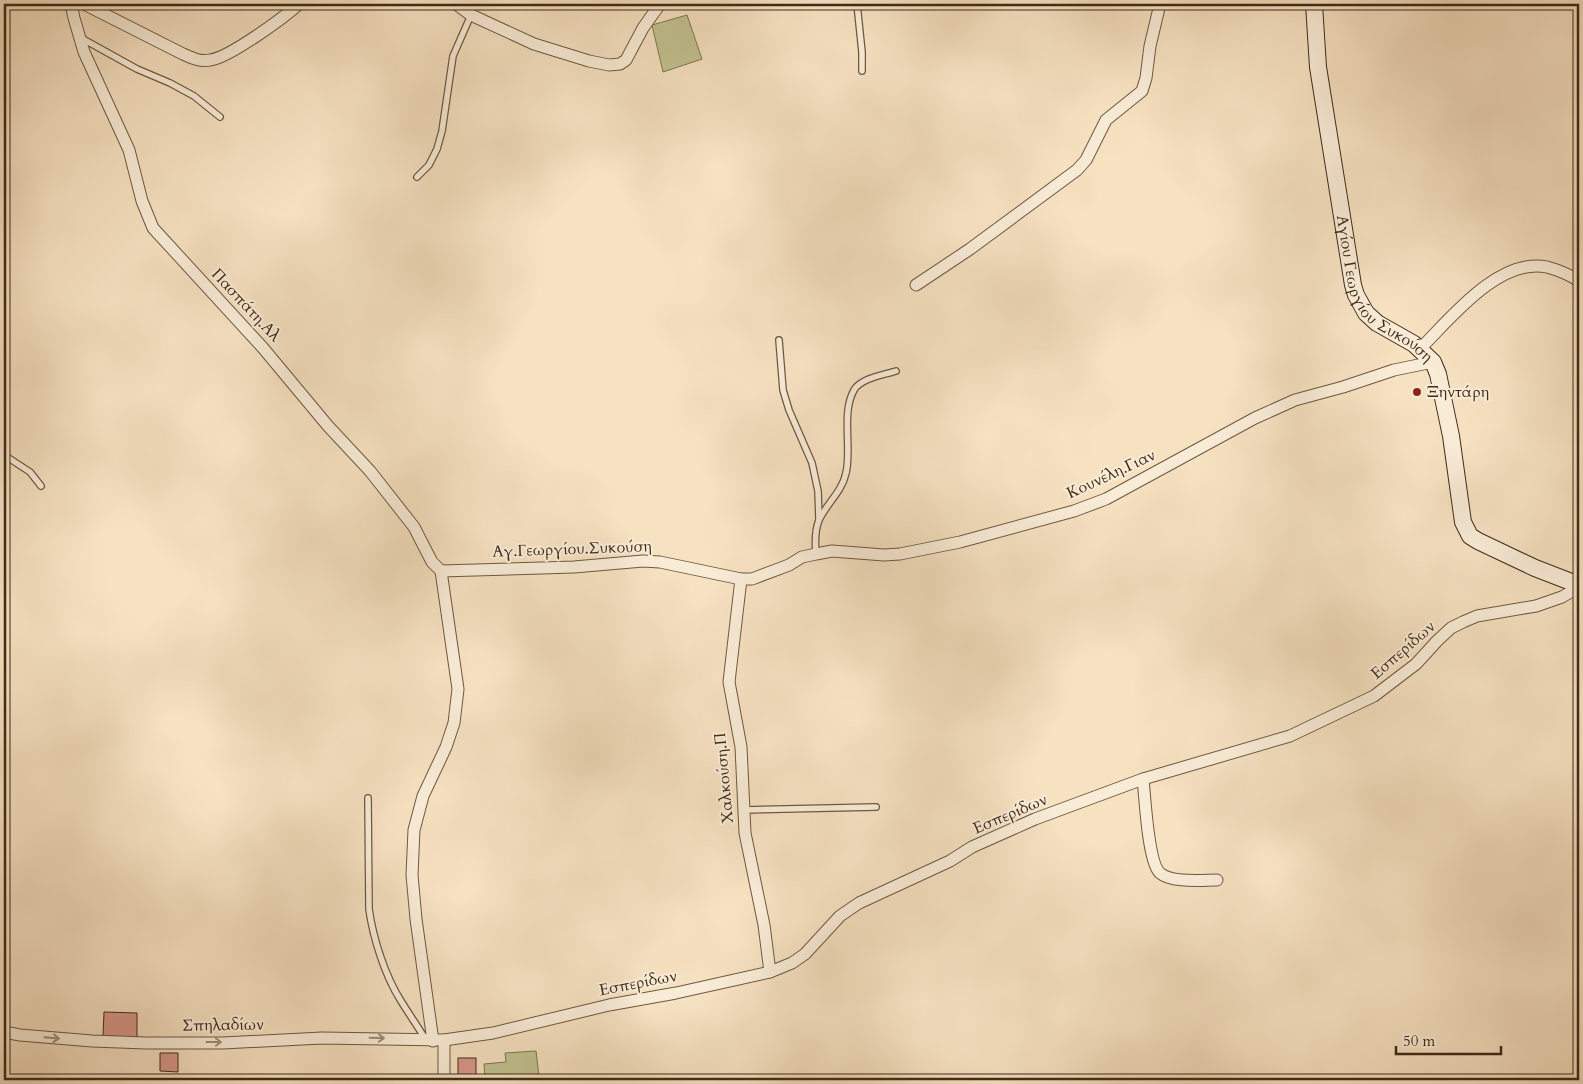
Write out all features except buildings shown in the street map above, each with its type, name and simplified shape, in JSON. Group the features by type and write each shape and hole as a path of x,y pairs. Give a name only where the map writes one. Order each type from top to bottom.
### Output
{"main road":[{"name":"Αγίου Γεωργίου Συκούση","path":"1314,4 1318,67 1353,285 1359,301 1366,313 1377,323 1420,349 1433,362 1440,383 1451,436 1466,530 1478,541 1579,586"}],"street":[{"name":"Πασπάτη.Αλ","path":"71,4 84,52 129,150 142,201 153,228 264,348 328,426 370,471 414,527 432,562 441,571"},
{"path":"84,4 196,60 208,61 219,58 234,50 299,4"},
{"path":"456,4 471,15 534,44 609,66 620,64 626,60 643,28 660,4"},
{"path":"916,285 978,244 1077,170 1086,160 1106,120 1142,91 1160,4"},
{"path":"1420,349 1477,292 1510,272 1527,268 1546,267 1579,279"},
{"name":"Κουνέλη.Γιαν","path":"789,565 802,557 832,551 884,555 900,554 960,542 1056,516 1106,499 1255,418 1296,400 1394,370 1433,362"},
{"name":"Αγ.Γεωργίου.Συκούση","path":"441,571 574,567 643,561 660,562 741,579 752,579 789,565"},
{"path":"441,571 458,689 454,723 446,747 423,796 414,830 412,875 416,919 434,1040 444,1080"},
{"name":"Χαλκούση.Π","path":"741,579 729,682 741,747 745,833 764,925 770,972"},
{"name":"Εσπερίδων","path":"434,1040 493,1033 608,1005 676,993 770,972 792,963 805,954 840,916 859,903 950,861 972,847 1035,819 1143,779 1290,736 1316,725 1374,696 1416,664 1451,628 1477,616 1536,606 1562,598 1579,586"},
{"path":"1143,779 1150,845 1154,864 1160,874 1173,879 1217,880"},
{"name":"Σπηλαδίων","path":"4,1032 92,1041 223,1042 322,1038 434,1040"}],"lane":[{"path":"857,4 862,71"},
{"path":"417,177 429,164 437,149 442,131 453,56 471,15"},
{"path":"79,37 120,61 194,96 220,117"},
{"path":"779,340 783,390 789,410 812,463 818,491 819,520"},
{"path":"816,554 816,530 819,520 842,487 846,472 849,403 855,388 863,382 896,371"},
{"path":"4,454 30,472 41,486"},
{"path":"368,798 369,909 371,926 378,948 400,999 434,1040"},
{"path":"744,810 876,806"}],"green space":[{"path":"687,15 702,59 663,72 652,25"},
{"path":"536,1051 539,1077 571,1075 571,1080 485,1080 484,1064 506,1062 505,1053"}],"place":[{"name":"Ξηντάρη","path":"1417,392"}]}
